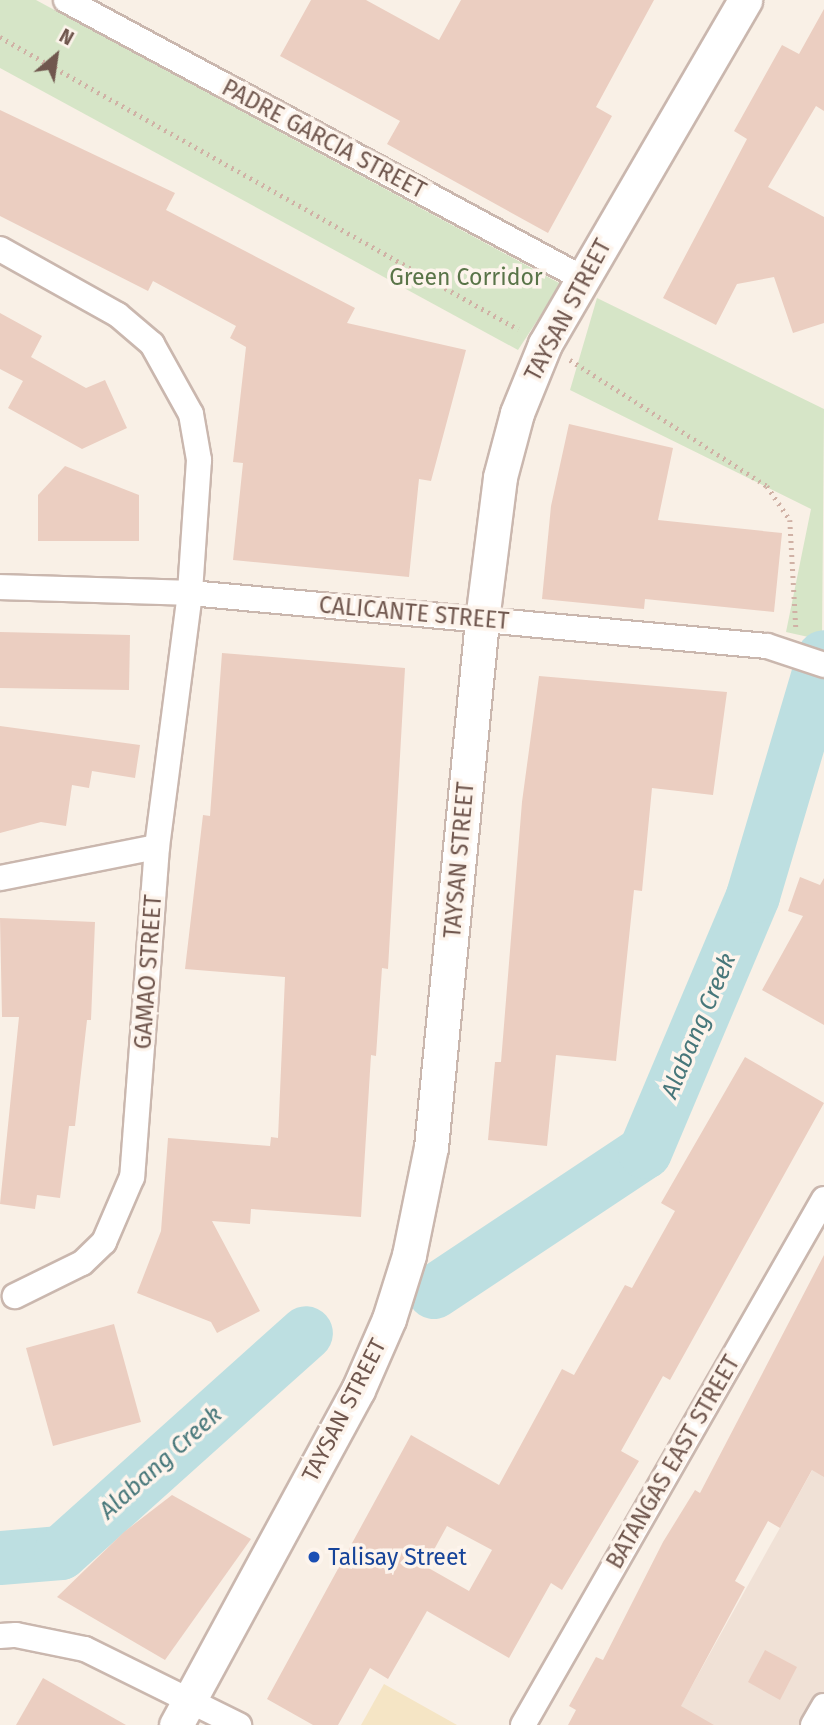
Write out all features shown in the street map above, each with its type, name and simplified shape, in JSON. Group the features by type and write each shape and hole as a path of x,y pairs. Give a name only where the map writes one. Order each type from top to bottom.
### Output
{"street":[{"name":"PADRE GARCIA STREET","path":"66,0 582,278"},
{"name":"TAYSAN STREET","path":"182,1712 358,1391 389,1319 410,1255 431,1147 482,620 500,477 517,413 545,344 745,0"},
{"name":"GAMAO STREET","path":"0,250 118,315 152,344 172,374 191,414 199,460 190,593 156,847 132,1177 104,1242 82,1263 15,1296"},
{"name":"CALICANTE STREET","path":"0,587 190,593 767,646 824,665"},
{"path":"0,878 156,847"},
{"name":"BATANGAS EAST STREET","path":"523,1725 824,1199"},
{"path":"0,1636 16,1634 85,1649 182,1712 239,1725"},
{"path":"813,1725 824,1706"}],"path":[{"path":"0,37 545,344 767,486 790,520 799,657"}],"shaded area":[{"path":"824,1449 824,1725 670,1725"}],"green space":[{"name":"Green Corridor","path":"0,0 36,0 561,284 518,350 0,68"},
{"name":"Green Corridor","path":"597,298 824,409 822,640 786,632 811,509 570,390"}],"sand":[{"path":"384,1684 457,1725 361,1725"}],"building":[{"path":"311,0 366,0 439,40 461,0 654,0 596,107 612,116 548,233 387,144 400,121 280,56"},
{"path":"824,9 824,111 816,106 768,187 824,217 824,323 793,333 774,277 737,284 716,325 663,298 747,139 734,131 782,45 799,54"},
{"path":"0,110 175,193 166,210 355,308 347,323 466,350 431,481 419,479 409,577 233,560 243,463 233,462 246,347 230,338 236,326 153,281 148,291 0,216"},
{"path":"0,313 42,336 31,357 86,388 105,380 127,428 82,449 8,408 23,381 0,369"},
{"path":"569,424 673,448 658,520 782,533 774,612 645,599 644,609 542,599 551,506"},
{"path":"65,466 139,495 139,541 38,541 38,495"},
{"path":"0,632 130,635 129,690 0,688"},
{"path":"222,653 405,668 388,969 382,968 376,1056 371,1055 361,1217 251,1209 250,1224 212,1221 260,1311 217,1333 211,1322 137,1293 161,1231 168,1138 270,1146 271,1137 278,1138 285,977 185,969 203,815 210,816"},
{"path":"539,676 727,692 713,795 652,788 642,891 634,890 616,1061 556,1055 547,1146 488,1140 495,1062 501,1062 522,802"},
{"path":"0,726 140,745 135,778 92,771 89,788 72,785 66,826 41,822 0,833"},
{"path":"800,877 820,885 824,878 824,1025 762,990 803,916 788,911"},
{"path":"0,918 95,922 91,1020 87,1020 75,1126 69,1126 60,1198 37,1195 35,1209 0,1204 19,1017 2,1017"},
{"path":"745,1057 824,1103 670,1380 663,1376 621,1451 639,1461 562,1590 551,1583 509,1658 427,1611 388,1679 370,1668 338,1725 313,1725 267,1699 411,1435 499,1485 562,1369 574,1375 625,1285 632,1288 675,1211 661,1203","holes":["447,1526 492,1550 469,1591 425,1566"]},
{"path":"824,1255 824,1477 812,1470 780,1528 768,1521 735,1581 745,1587 681,1706 714,1725 568,1725 576,1710 569,1706 596,1657 603,1660 663,1542 695,1490 700,1493"},
{"path":"114,1324 141,1422 53,1446 26,1348"},
{"path":"172,1495 251,1539 165,1660 57,1597 124,1532"},
{"path":"765,1650 797,1667 780,1700 748,1682"},
{"path":"43,1678 126,1725 16,1725"}],"waterway":[{"name":"Alabang Creek","path":"434,1292 645,1152 753,896 824,657"},
{"name":"Alabang Creek","path":"0,1558 61,1553 306,1333"}],"place":[{"name":"Talisay Street","path":"314,1557"}]}
